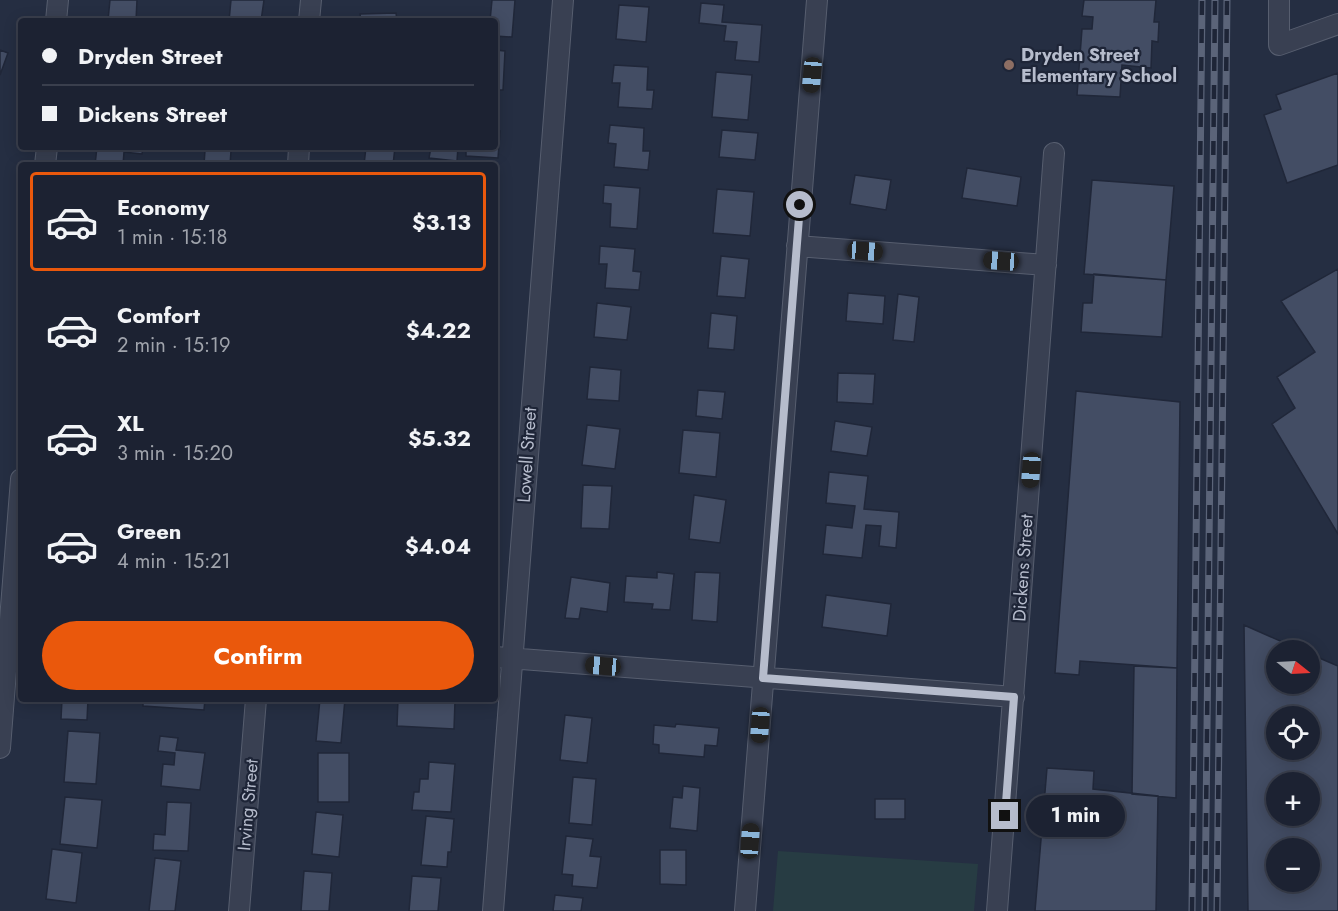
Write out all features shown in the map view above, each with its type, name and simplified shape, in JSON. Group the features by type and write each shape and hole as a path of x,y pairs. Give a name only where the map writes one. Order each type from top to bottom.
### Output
{"street":[{"path":"56,18 58,0"},
{"path":"309,18 311,0"},
{"name":"Lowell Street","path":"493,911 503,658 563,0"},
{"path":"745,911 817,0"},
{"path":"1279,0 1279,45 1338,24"},
{"name":"Dickens Street","path":"997,911 1054,153"},
{"path":"797,246 1046,265"},
{"path":"0,748 18,517"},
{"path":"503,658 1014,697"},
{"name":"Irving Street","path":"239,911 256,702"}],"shaded area":[{"path":"778,851 978,864 974,911 773,911"}],"building":[{"path":"110,0 137,0 136,18 108,18"},
{"path":"231,0 264,0 261,18 229,18"},
{"path":"492,0 515,0 512,37 498,36 498,18 490,18"},
{"path":"1084,0 1156,0 1154,22 1159,22 1158,42 1152,41 1151,68 1122,65 1120,97 1077,95 1082,29 1092,29 1093,17 1082,16"},
{"path":"701,3 724,5 722,22 762,25 759,62 735,60 737,42 724,41 726,26 699,23"},
{"path":"619,5 649,7 646,42 616,39"},
{"path":"396,13 397,18 361,18 360,14"},
{"path":"0,50 8,53 0,75"},
{"path":"498,50 505,51 503,90 498,90"},
{"path":"614,65 648,67 647,90 654,90 652,109 618,107 620,83 612,83"},
{"path":"716,72 752,75 748,120 712,117"},
{"path":"1338,73 1338,165 1287,183 1264,115 1281,109 1276,95"},
{"path":"610,125 644,128 643,151 650,151 648,170 614,167 616,144 608,143"},
{"path":"722,130 758,133 755,160 719,157"},
{"path":"498,131 500,131 498,158 466,156 466,150 498,150"},
{"path":"97,150 143,150 142,154 124,152 123,162 95,162"},
{"path":"205,150 231,151 230,162 204,162"},
{"path":"366,150 395,150 393,162 364,162"},
{"path":"430,150 458,150 457,161 429,158"},
{"path":"967,168 1021,177 1017,206 962,198"},
{"path":"855,175 891,180 886,210 850,204"},
{"path":"1092,180 1174,186 1166,280 1084,274"},
{"path":"604,185 640,188 637,229 610,227 611,204 603,203"},
{"path":"717,189 754,192 750,236 713,233"},
{"path":"600,246 635,249 633,271 641,272 639,290 605,288 607,264 599,264"},
{"path":"721,256 749,259 745,298 717,296"},
{"path":"1338,269 1338,534 1272,424 1295,408 1277,377 1315,352 1281,301"},
{"path":"1094,274 1166,280 1162,337 1081,332 1083,303 1092,303"},
{"path":"848,293 885,296 883,324 846,321"},
{"path":"898,294 919,297 914,342 893,340"},
{"path":"597,303 631,307 627,340 594,337"},
{"path":"711,313 737,316 734,350 708,348"},
{"path":"590,367 621,370 619,401 587,399"},
{"path":"838,373 875,374 873,404 837,402"},
{"path":"698,390 725,392 722,419 696,416"},
{"path":"1076,391 1180,402 1177,668 1080,661 1079,675 1055,673"},
{"path":"835,421 872,427 867,456 831,451"},
{"path":"587,425 620,429 615,469 582,465"},
{"path":"683,430 720,433 716,477 679,473"},
{"path":"829,472 868,476 864,509 899,512 896,548 879,546 881,526 866,525 862,558 823,554 826,525 852,528 855,506 826,503"},
{"path":"583,485 612,486 609,529 581,528"},
{"path":"694,495 726,500 720,543 689,539"},
{"path":"657,572 674,574 670,610 652,609 653,604 624,602 626,576 657,578"},
{"path":"695,572 720,573 717,622 692,620"},
{"path":"571,577 610,583 607,612 581,608 579,619 565,618"},
{"path":"826,595 891,604 887,636 822,627"},
{"path":"1244,625 1278,640 1266,640 1266,694 1320,694 1320,658 1338,666 1338,911 1248,911"},
{"path":"1134,666 1177,668 1176,798 1132,794"},
{"path":"62,702 88,702 87,720 61,719"},
{"path":"143,702 205,702 204,710 143,706"},
{"path":"320,702 345,702 341,743 316,741"},
{"path":"398,702 455,702 454,729 397,726"},
{"path":"565,715 592,718 587,763 560,760"},
{"path":"676,724 719,728 717,746 705,745 704,757 659,753 659,745 653,744 654,725 675,727"},
{"path":"68,731 100,733 96,784 64,782"},
{"path":"160,736 178,738 176,750 205,753 200,790 161,786 163,764 174,765 175,753 158,751"},
{"path":"318,753 349,753 349,802 318,802"},
{"path":"429,762 455,764 451,812 412,810 414,792 419,792 420,779 428,779"},
{"path":"1047,768 1094,771 1093,789 1158,796 1156,911 1035,911"},
{"path":"573,777 596,779 592,825 569,823"},
{"path":"683,786 700,788 697,831 670,828 673,797 682,798"},
{"path":"65,797 102,800 97,848 60,844"},
{"path":"875,799 905,799 905,819 875,819"},
{"path":"167,802 191,803 188,851 153,850 154,834 165,835"},
{"path":"316,812 343,815 339,857 312,854"},
{"path":"426,816 454,819 447,867 421,865"},
{"path":"566,836 593,839 590,856 601,857 597,888 572,886 573,875 562,874"},
{"path":"52,849 82,853 76,903 46,899"},
{"path":"660,850 686,850 686,885 660,884"},
{"path":"155,858 181,861 175,911 149,911"},
{"path":"304,871 332,873 329,911 301,911"},
{"path":"412,876 441,878 438,911 409,911"},
{"path":"555,895 583,898 581,911 553,911"}],"railway":[{"path":"1192,911 1202,0"},
{"path":"1205,911 1215,0"},
{"path":"1217,911 1227,0"}],"place":[{"name":"Dryden Street Elementary School","path":"1009,65"}],"route":[{"path":"800,205 763,678 1014,697 1005,816"}]}
